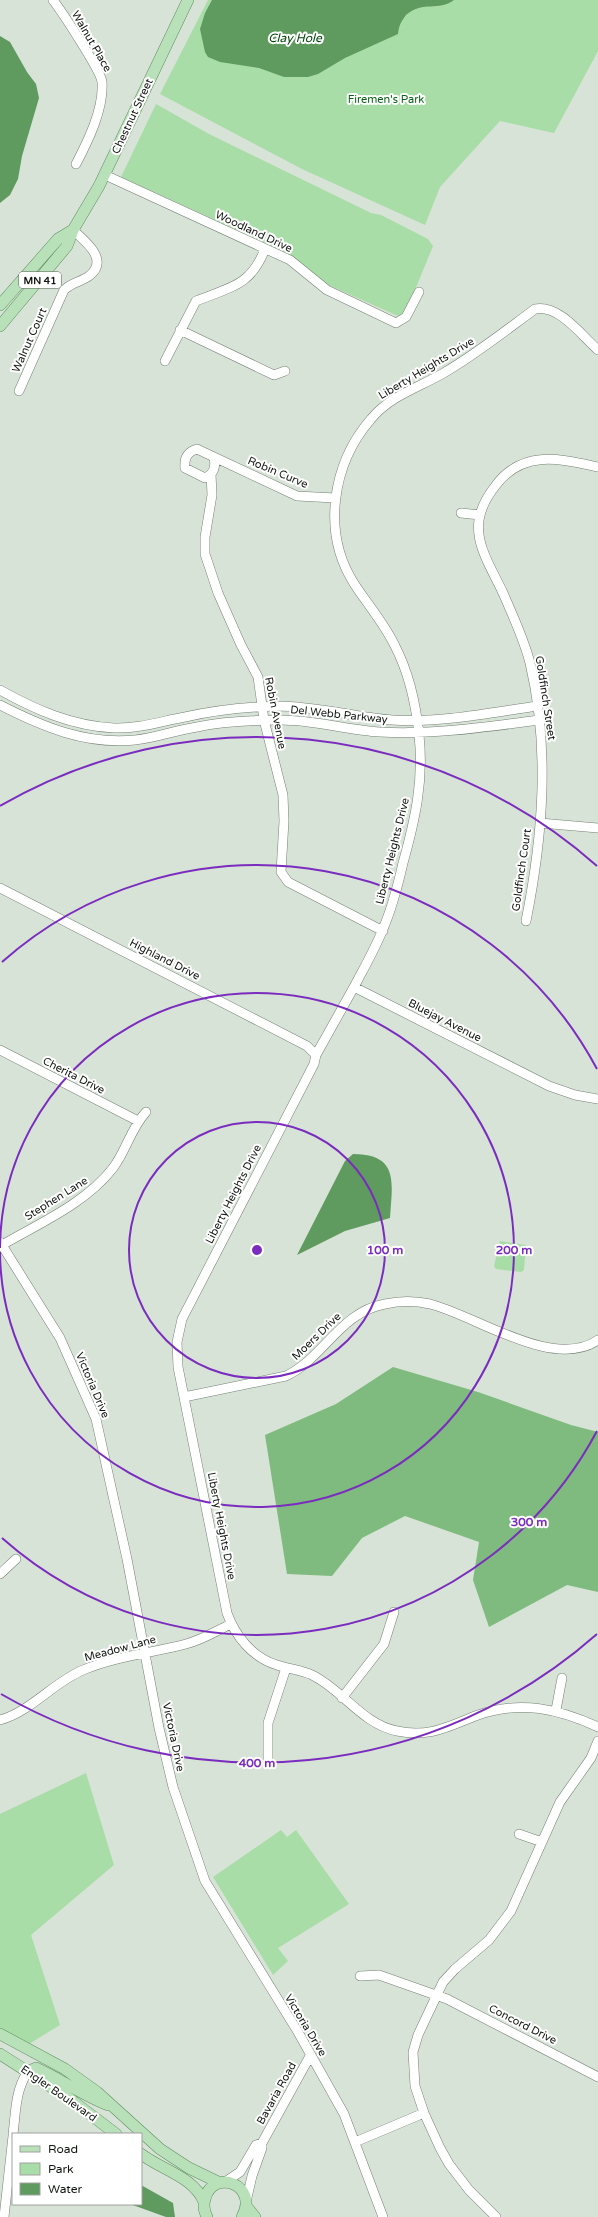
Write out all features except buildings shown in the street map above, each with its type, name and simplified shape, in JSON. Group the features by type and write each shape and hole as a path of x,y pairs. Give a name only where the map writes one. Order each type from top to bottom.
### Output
{"main road":[{"name":"Chestnut Street","path":"73,230 105,175 188,0"},
{"name":"MN 41","path":"0,305 58,239 73,230"},
{"name":"MN 41","path":"0,326 53,265 67,246 73,230"},
{"name":"Engler Boulevard","path":"0,2034 65,2069 116,2108 160,2149 190,2168 222,2183 240,2188 246,2204"},
{"name":"Engler Boulevard","path":"0,2054 70,2099 115,2133"},
{"path":"28,2071 36,2068 65,2082 92,2099 116,2108"},
{"path":"142,2155 185,2179 202,2196 205,2212"},
{"path":"205,2212 210,2188 222,2183"},
{"path":"242,2217 246,2204"},
{"path":"246,2204 256,2217"}],"street":[{"name":"Walnut Place","path":"53,0 71,26 102,82 97,121 76,164"},
{"name":"Woodland Drive","path":"105,175 265,250 290,260 327,290 396,323 406,317 419,292"},
{"name":"Walnut Court","path":"19,391 64,290 70,284 89,276 96,266 95,252 73,230"},
{"path":"165,361 196,301 245,280 258,266 265,250"},
{"name":"Liberty Heights Drive","path":"354,987 382,931 399,880 417,811 421,760 418,732 409,682 388,632 349,574 338,542 335,498 338,479 348,452 376,413 394,399 444,373 475,354 536,309 548,309 559,315 598,350"},
{"path":"180,330 274,375 285,371"},
{"name":"Robin Curve","path":"212,474 205,478 185,468 184,462 188,453 197,449 297,496 335,498"},
{"path":"212,474 215,467 214,457"},
{"name":"Goldfinch Street","path":"540,823 542,804 542,738 530,663 522,638 482,548 479,533 480,515 489,494 501,478 520,464 536,460 554,459 598,467"},
{"name":"Robin Avenue","path":"212,474 212,494 205,537 205,554 221,600 241,645 258,677 264,720 283,795 284,821 281,859 283,876 288,882 382,931"},
{"path":"461,513 480,515"},
{"name":"Del Webb Parkway","path":"0,690 49,715 74,722 115,728 167,722 220,710 280,706 370,718 415,720 536,706"},
{"name":"Del Webb Parkway","path":"0,705 60,732 118,741 164,735 199,726 264,720 327,723 378,732 445,731 539,720"},
{"path":"540,823 598,828"},
{"name":"Goldfinch Court","path":"526,921 532,893 540,823"},
{"name":"Highland Drive","path":"0,888 307,1046 316,1055"},
{"path":"316,1055 354,987"},
{"name":"Bluejay Avenue","path":"354,987 549,1086 575,1095 598,1099"},
{"name":"Cherita Drive","path":"0,1050 138,1121"},
{"name":"Liberty Heights Drive","path":"316,1055 314,1064 182,1319 177,1342 177,1356 184,1397 227,1613 231,1624 253,1652 264,1659 286,1668 314,1676 382,1726 410,1733 438,1731 479,1715 510,1707 541,1707 556,1710 598,1727"},
{"name":"Stephen Lane","path":"1,1243 79,1200 95,1188 113,1168 138,1121 146,1112"},
{"name":"Victoria Drive","path":"1,1243 60,1338 96,1419 145,1652 159,1728 173,1787 185,1828 205,1881 344,2114 383,2217"},
{"name":"Moers Drive","path":"184,1397 286,1376 300,1369 312,1359 346,1322 367,1310 391,1302 430,1304 515,1338 538,1345 562,1348 576,1347 598,1340"},
{"path":"0,1574 16,1559"},
{"path":"342,1698 384,1644 394,1612"},
{"name":"Meadow Lane","path":"0,1720 17,1712 66,1677 105,1662 192,1642 231,1624"},
{"path":"268,1759 268,1723 286,1668"},
{"path":"556,1710 562,1678"},
{"path":"496,2217 469,2190 449,2164 424,2113 415,2086 413,2052 436,1994 455,1969 489,1940 511,1911 560,1802 591,1758 598,1741"},
{"path":"519,1834 542,1842"},
{"name":"Concord Drive","path":"360,1976 379,1975 436,1994 598,2077"},
{"name":"Bavaria Road","path":"246,2204 252,2176 262,2148 262,2143 310,2056"},
{"path":"13,2133 16,2101 21,2083 28,2071"},
{"path":"355,2142 424,2113"},
{"path":"4,2217 3,2197 12,2141"},
{"name":"Bavaria Road","path":"222,2183 240,2172 256,2145 262,2143"}],"green space":[{"name":"Firemen's Park","path":"208,0 598,0 598,51 554,133 500,121 440,187 425,225 302,169 160,94"},
{"path":"156,104 209,134 371,213 381,215 428,239 433,246 406,312 398,316 324,283 285,252 121,177"},
{"path":"500,1241 526,1245 524,1270 521,1272 496,1269 494,1266"},
{"path":"86,1773 114,1865 31,1935 60,2025 29,2044 0,2029 0,1814"},
{"path":"281,1830 287,1837 296,1830 349,1904 278,1948 288,1961 273,1975 213,1877"}],"shaded area":[{"path":"393,1367 478,1392 571,1425 598,1432 598,1592 567,1585 489,1627 473,1580 479,1542 405,1516 362,1538 332,1576 287,1574 265,1435 336,1404"}],"water":[{"name":"Clay Hole","path":"212,0 454,0 442,5 419,8 413,11 406,15 400,26 398,34 345,58 318,74 308,77 284,77 259,68 220,62 208,57 205,52 200,29 205,13"},
{"path":"0,36 10,42 27,72 36,84 39,98 22,156 18,179 10,195 0,203"},
{"path":"353,1154 368,1155 379,1159 386,1165 390,1173 392,1183 390,1218 345,1231 297,1255 345,1161"},
{"path":"142,2186 173,2203 175,2217 166,2217 133,2205 142,2205"}]}
